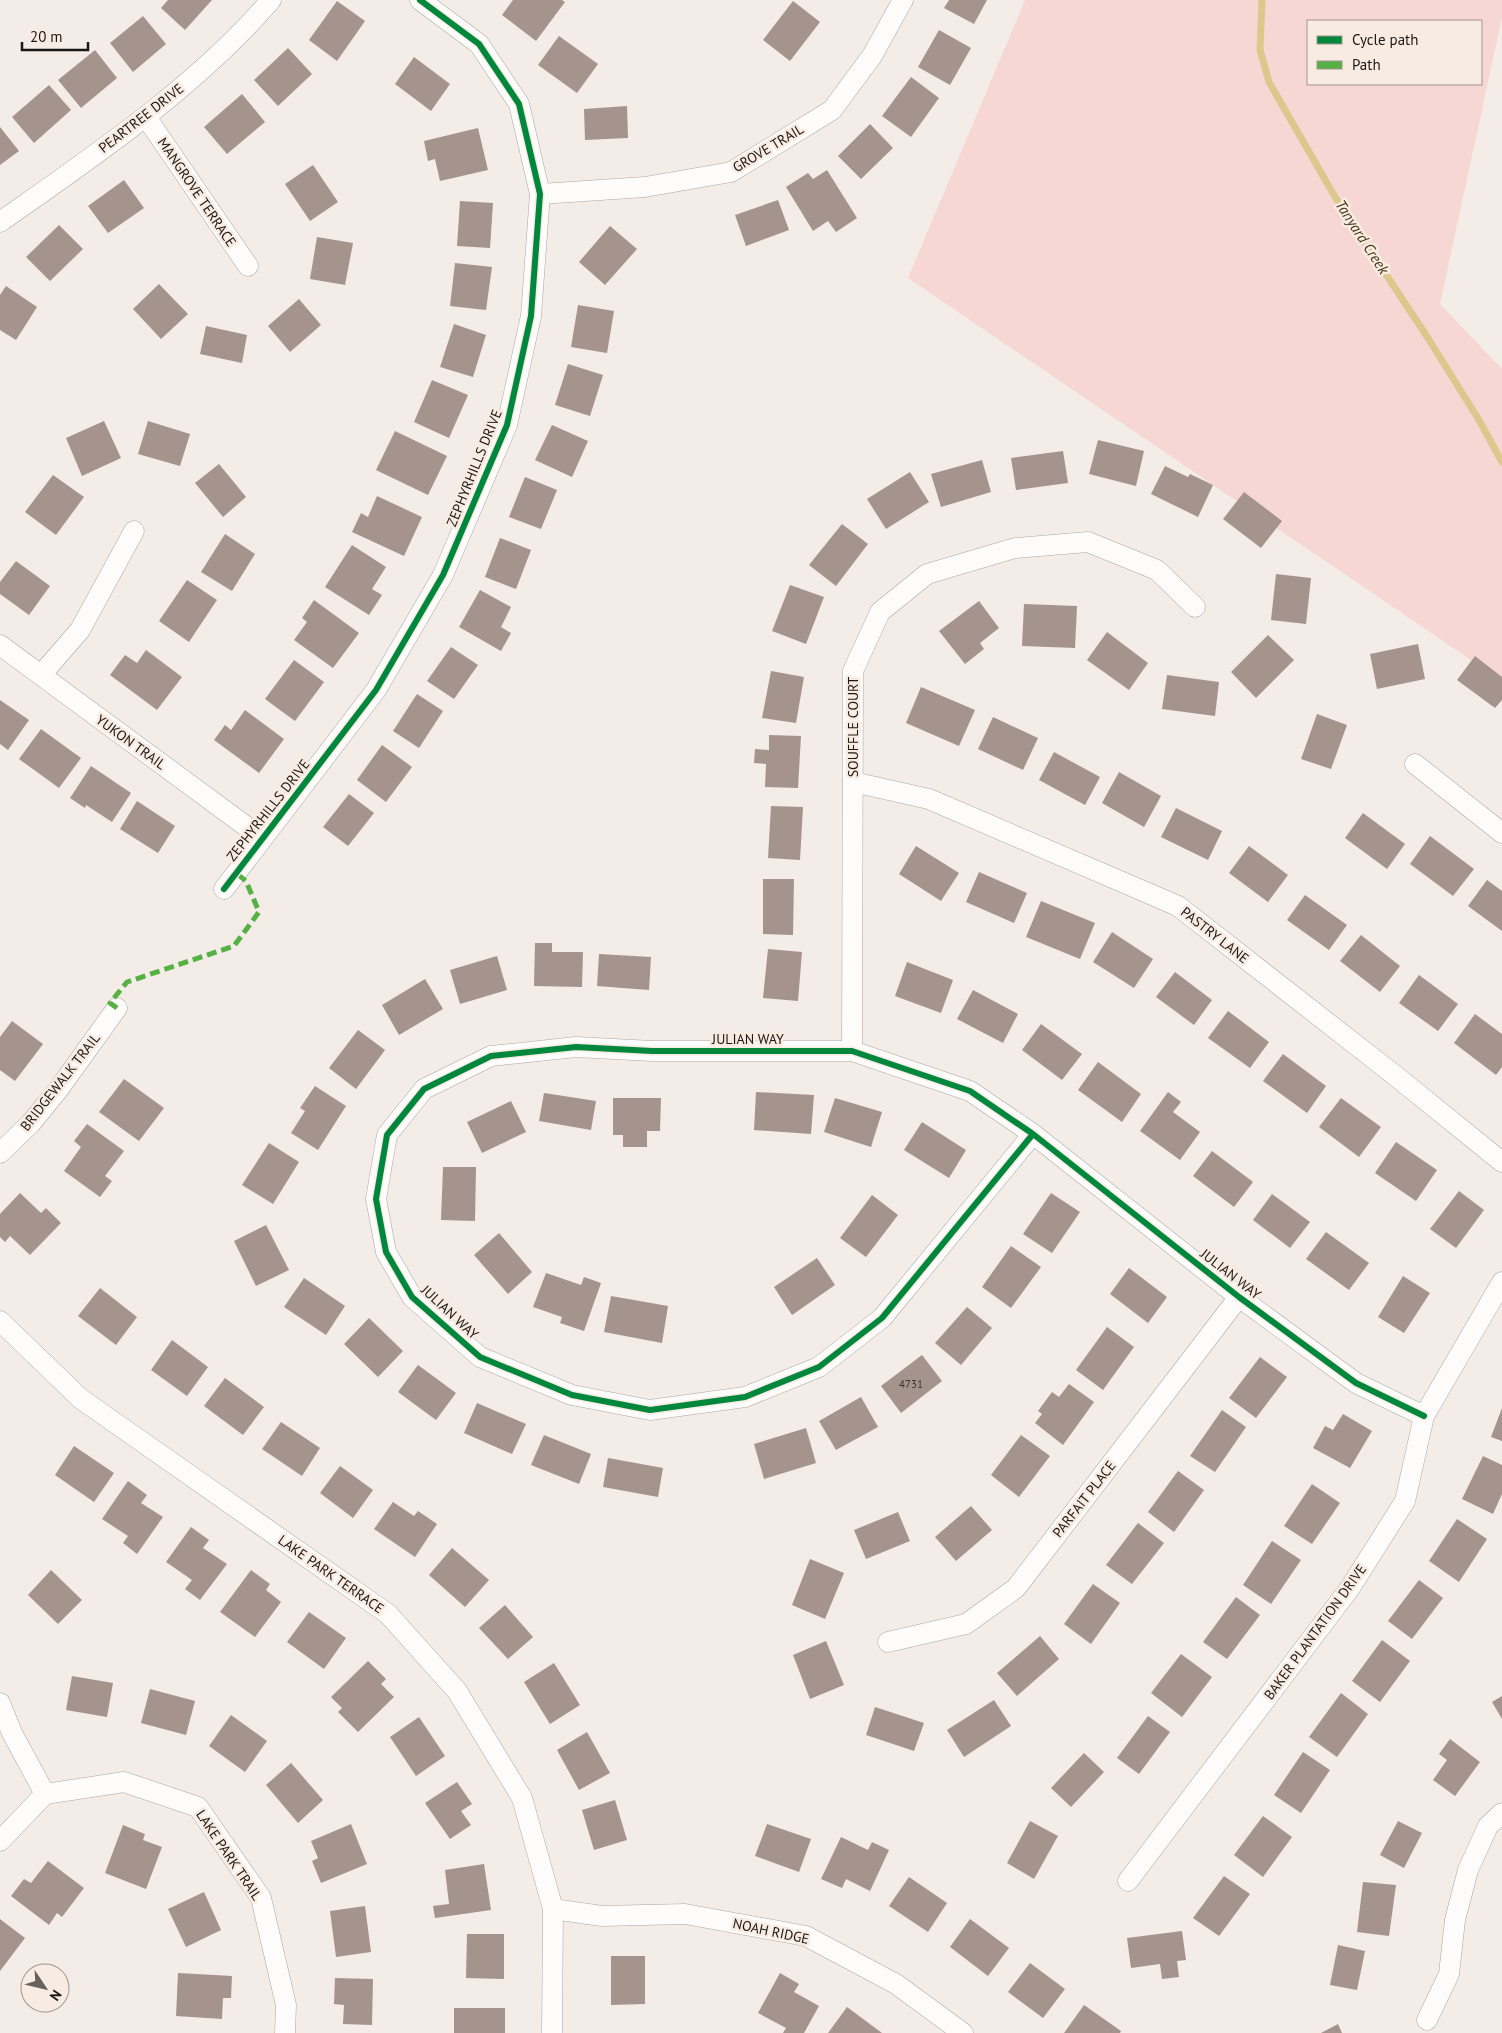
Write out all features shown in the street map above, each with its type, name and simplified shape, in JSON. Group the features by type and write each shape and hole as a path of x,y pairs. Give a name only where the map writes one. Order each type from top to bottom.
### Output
{"street":[{"name":"PEARTREE DRIVE","path":"0,222 146,117 244,32 271,0"},
{"name":"ZEPHYRHILLS DRIVE","path":"224,888 376,690 443,574 507,425 531,316 540,194 519,104 479,44 420,0"},
{"name":"GROVE TRAIL","path":"540,194 645,187 731,172 832,110 872,56 902,0"},
{"name":"MANGROVE TERRACE","path":"146,117 248,266"},
{"path":"41,675 80,630 134,531"},
{"name":"SOUFFLE COURT","path":"852,1051 853,671 880,612 927,574 1016,548 1088,542 1157,570 1195,607"},
{"name":"YUKON TRAIL","path":"0,645 262,838"},
{"path":"1415,764 1502,833"},
{"name":"PASTRY LANE","path":"853,782 929,799 1178,906 1397,1077 1502,1162"},
{"name":"BRIDGEWALK TRAIL","path":"0,1153 31,1123 58,1090 117,1008"},
{"name":"JULIAN WAY","path":"1033,1134 882,1318 819,1367 745,1397 650,1410 572,1395 480,1356 412,1297 386,1252 376,1199 387,1135 424,1089 491,1056 576,1047 672,1051 852,1051 970,1091 1033,1134 1239,1297 1356,1383 1424,1416"},
{"name":"BAKER PLANTATION DRIVE","path":"1128,1881 1350,1588 1405,1501 1424,1416 1502,1282"},
{"name":"PARFAIT PLACE","path":"888,1642 966,1624 1016,1588 1239,1297"},
{"name":"LAKE PARK TERRACE","path":"0,1321 81,1399 388,1614 457,1691 522,1798 554,1909 552,2033"},
{"path":"0,1704 12,1733 45,1794 0,1842"},
{"name":"LAKE PARK TRAIL","path":"45,1794 124,1782 198,1807 261,1898 286,2005 285,2033"},
{"path":"1427,2020 1449,1974 1455,1920 1468,1870 1488,1826 1502,1813"},
{"name":"NOAH RIDGE","path":"554,1909 602,1916 685,1914 806,1936 896,1984 963,2033"}],"shaded area":[{"path":"1025,0 1502,0 1502,17 1440,304 1502,369 1502,681 908,278"}],"building":[{"path":"168,0 212,0 185,30 161,8"},
{"path":"513,0 562,0 565,2 536,41 502,15"},
{"path":"949,0 987,0 974,24 944,8"},
{"path":"337,1 365,21 337,61 309,40"},
{"path":"793,1 820,22 790,61 763,40"},
{"path":"143,16 166,44 133,72 110,43"},
{"path":"939,30 971,48 950,85 918,67"},
{"path":"559,36 598,64 577,93 538,65"},
{"path":"288,48 312,74 278,106 254,80"},
{"path":"95,50 117,78 81,108 58,80"},
{"path":"414,57 450,84 431,111 395,84"},
{"path":"911,77 939,98 911,137 882,116"},
{"path":"49,85 71,110 34,143 12,117"},
{"path":"242,94 265,122 227,154 204,127"},
{"path":"627,106 628,138 585,140 584,109"},
{"path":"870,124 893,148 861,179 838,156"},
{"path":"0,127 19,151 0,165"},
{"path":"478,128 488,170 440,181 435,159 428,161 424,141"},
{"path":"313,165 338,202 310,221 285,184"},
{"path":"827,170 857,218 836,232 828,221 813,231 786,187 808,173 813,179"},
{"path":"124,180 144,208 108,233 88,206"},
{"path":"778,200 789,230 746,246 735,215"},
{"path":"460,201 493,203 490,248 457,246"},
{"path":"59,225 83,249 50,281 26,257"},
{"path":"610,226 637,249 605,285 579,262"},
{"path":"317,237 353,243 345,285 310,279"},
{"path":"455,263 492,267 486,310 450,306"},
{"path":"159,284 188,314 161,339 133,309"},
{"path":"6,286 37,307 16,340 0,330 0,295"},
{"path":"299,299 321,325 290,352 268,326"},
{"path":"578,305 614,311 607,353 571,347"},
{"path":"454,324 486,335 473,377 440,367"},
{"path":"206,326 247,335 242,363 200,354"},
{"path":"568,364 603,375 590,416 555,405"},
{"path":"432,380 468,395 449,438 414,422"},
{"path":"104,421 121,458 82,476 66,438"},
{"path":"148,421 190,434 180,466 138,454"},
{"path":"552,425 588,441 572,477 535,460"},
{"path":"395,431 447,456 428,495 376,470"},
{"path":"1098,440 1144,451 1136,486 1089,474"},
{"path":"1063,451 1068,483 1016,490 1011,458"},
{"path":"982,460 991,492 941,507 931,474"},
{"path":"219,464 246,497 223,517 195,483"},
{"path":"1165,466 1188,477 1190,474 1213,485 1198,517 1151,494"},
{"path":"910,472 929,502 886,529 867,499"},
{"path":"53,475 84,497 56,535 25,512"},
{"path":"525,477 557,490 541,529 509,517"},
{"path":"1244,492 1282,521 1261,548 1223,519"},
{"path":"377,496 422,517 404,556 352,532 361,513 368,517"},
{"path":"842,524 868,544 836,586 809,565"},
{"path":"225,534 255,554 232,591 201,572"},
{"path":"500,538 531,550 516,589 485,577"},
{"path":"352,545 386,567 372,589 382,595 369,615 325,587"},
{"path":"16,561 50,586 29,615 0,594 0,582"},
{"path":"1276,574 1311,578 1306,624 1271,620"},
{"path":"187,580 217,600 189,642 159,621"},
{"path":"790,585 824,597 806,644 772,631"},
{"path":"480,590 511,607 501,627 511,633 501,651 459,627"},
{"path":"314,600 359,633 333,668 294,640 307,622 302,618"},
{"path":"979,601 999,628 980,643 984,649 965,664 939,631"},
{"path":"1024,604 1077,606 1075,648 1022,646"},
{"path":"1107,632 1148,663 1129,690 1087,660"},
{"path":"1268,635 1294,660 1256,698 1231,672"},
{"path":"1418,644 1425,679 1377,689 1370,654"},
{"path":"451,647 478,665 454,699 427,681"},
{"path":"146,650 182,677 157,710 110,675 125,655 137,663"},
{"path":"1475,656 1502,677 1502,700 1495,708 1457,680"},
{"path":"294,660 324,682 295,721 265,699"},
{"path":"771,671 804,677 796,723 762,718"},
{"path":"1167,675 1219,682 1215,716 1162,709"},
{"path":"921,687 975,710 959,746 906,723"},
{"path":"417,694 443,711 419,748 393,731"},
{"path":"0,700 29,720 8,750 0,744"},
{"path":"245,710 284,739 259,773 214,740 225,725 231,730"},
{"path":"1317,714 1347,725 1331,769 1301,759"},
{"path":"993,717 1038,738 1023,770 978,749"},
{"path":"41,729 81,758 59,788 19,759"},
{"path":"769,735 801,736 798,788 765,787 766,764 754,763 755,749 769,750"},
{"path":"382,745 412,767 386,802 357,780"},
{"path":"1054,752 1100,777 1085,805 1039,780"},
{"path":"91,766 131,793 112,822 86,805 85,808 70,798"},
{"path":"1119,772 1161,796 1144,827 1102,803"},
{"path":"349,794 374,813 348,846 323,827"},
{"path":"137,801 175,826 158,853 120,829"},
{"path":"771,806 803,807 800,860 768,858"},
{"path":"1176,808 1222,831 1208,860 1161,837"},
{"path":"1363,813 1405,844 1387,869 1345,838"},
{"path":"1430,836 1474,869 1453,896 1410,864"},
{"path":"916,846 959,873 941,901 899,874"},
{"path":"1249,846 1288,875 1268,902 1229,873"},
{"path":"979,872 1027,893 1014,923 966,902"},
{"path":"763,879 794,879 793,935 763,934"},
{"path":"1487,880 1502,891 1502,931 1468,906"},
{"path":"1305,895 1347,925 1329,950 1287,920"},
{"path":"1041,901 1095,923 1080,959 1026,937"},
{"path":"1112,932 1153,959 1134,988 1093,962"},
{"path":"1361,935 1400,966 1380,992 1340,961"},
{"path":"535,943 552,943 552,952 583,952 582,987 534,986"},
{"path":"768,949 802,952 798,1001 763,998"},
{"path":"599,954 651,957 649,990 597,986"},
{"path":"497,956 507,990 460,1004 450,970"},
{"path":"907,962 953,980 941,1013 895,996"},
{"path":"1175,972 1212,1000 1194,1025 1156,997"},
{"path":"1419,975 1458,1004 1438,1031 1399,1003"},
{"path":"425,979 443,1009 399,1035 382,1005"},
{"path":"973,990 1018,1014 1003,1043 957,1019"},
{"path":"1228,1011 1269,1042 1250,1068 1208,1038"},
{"path":"1475,1014 1502,1034 1502,1067 1496,1075 1454,1043"},
{"path":"12,1021 43,1044 15,1081 0,1070 0,1037"},
{"path":"1041,1024 1082,1054 1062,1080 1022,1050"},
{"path":"358,1030 385,1050 356,1089 329,1068"},
{"path":"1283,1054 1326,1086 1307,1113 1263,1081"},
{"path":"1098,1062 1141,1094 1122,1122 1078,1090"},
{"path":"124,1079 164,1108 139,1141 99,1112"},
{"path":"315,1086 346,1106 318,1150 291,1133 305,1111 300,1108"},
{"path":"756,1092 814,1095 811,1134 754,1130"},
{"path":"1168,1092 1181,1102 1173,1112 1200,1132 1180,1160 1140,1131"},
{"path":"544,1093 596,1101 591,1130 539,1121"},
{"path":"613,1098 661,1098 660,1131 647,1131 647,1147 623,1147 623,1135 613,1135"},
{"path":"835,1098 882,1112 871,1147 824,1132"},
{"path":"1341,1098 1381,1127 1359,1157 1319,1127"},
{"path":"511,1101 526,1132 482,1153 467,1122"},
{"path":"922,1122 966,1150 949,1178 904,1150"},
{"path":"87,1124 124,1151 105,1176 112,1181 100,1197 64,1171 81,1147 74,1141"},
{"path":"1396,1142 1437,1170 1416,1201 1375,1173"},
{"path":"269,1143 299,1162 273,1204 242,1185"},
{"path":"1212,1151 1253,1182 1234,1207 1193,1176"},
{"path":"443,1167 476,1167 475,1221 441,1220"},
{"path":"1459,1191 1484,1210 1456,1248 1430,1229"},
{"path":"20,1193 41,1213 46,1208 61,1223 30,1255 10,1236 5,1242 0,1237 0,1214"},
{"path":"1051,1193 1080,1212 1052,1253 1023,1234"},
{"path":"1272,1194 1310,1222 1290,1248 1253,1220"},
{"path":"872,1195 898,1215 866,1257 840,1238"},
{"path":"266,1225 289,1270 256,1286 234,1241"},
{"path":"1326,1232 1369,1263 1349,1290 1306,1259"},
{"path":"499,1233 532,1272 508,1294 474,1255"},
{"path":"1011,1246 1041,1267 1011,1308 982,1287"},
{"path":"817,1258 835,1285 792,1315 774,1287"},
{"path":"1129,1268 1167,1297 1148,1323 1110,1294"},
{"path":"546,1273 581,1285 584,1277 601,1283 584,1331 560,1323 562,1317 533,1307"},
{"path":"1403,1276 1430,1293 1404,1333 1378,1317"},
{"path":"304,1278 345,1306 326,1335 284,1307"},
{"path":"100,1288 137,1317 116,1345 78,1316"},
{"path":"611,1296 668,1306 662,1343 604,1332"},
{"path":"967,1307 992,1328 961,1365 935,1343"},
{"path":"369,1318 403,1351 378,1377 344,1344"},
{"path":"1107,1327 1134,1347 1103,1390 1076,1370"},
{"path":"172,1340 208,1367 187,1396 151,1370"},
{"path":"922,1355 942,1381 901,1413 881,1386"},
{"path":"1260,1357 1287,1377 1256,1418 1229,1398"},
{"path":"418,1365 456,1393 436,1420 398,1392"},
{"path":"225,1378 264,1407 243,1435 204,1406"},
{"path":"1069,1384 1094,1402 1063,1445 1035,1423 1042,1414 1038,1411 1052,1392 1059,1397"},
{"path":"861,1397 878,1427 836,1450 819,1421"},
{"path":"477,1403 526,1424 512,1454 464,1433"},
{"path":"1502,1408 1502,1441 1491,1437"},
{"path":"1222,1410 1246,1427 1215,1472 1190,1456"},
{"path":"1343,1414 1372,1431 1350,1468 1313,1448 1325,1426 1333,1430"},
{"path":"281,1422 320,1448 302,1476 262,1449"},
{"path":"806,1428 816,1463 764,1479 754,1444"},
{"path":"544,1435 591,1454 579,1484 531,1465"},
{"path":"1021,1435 1050,1456 1019,1497 991,1475"},
{"path":"74,1446 114,1473 94,1502 55,1475"},
{"path":"1483,1456 1502,1465 1502,1494 1493,1514 1462,1499"},
{"path":"608,1458 663,1468 658,1497 603,1487"},
{"path":"340,1466 373,1490 353,1518 320,1493"},
{"path":"1178,1471 1204,1490 1174,1532 1148,1512"},
{"path":"128,1481 147,1495 141,1503 163,1517 137,1554 123,1543 128,1536 102,1519"},
{"path":"1312,1484 1340,1503 1312,1544 1284,1526"},
{"path":"393,1502 414,1516 418,1511 437,1524 415,1557 374,1529"},
{"path":"971,1506 992,1530 956,1561 935,1537"},
{"path":"898,1512 910,1541 866,1559 854,1530"},
{"path":"1457,1519 1487,1539 1459,1582 1429,1561"},
{"path":"1138,1523 1164,1543 1132,1584 1106,1565"},
{"path":"191,1527 209,1540 203,1548 227,1564 200,1600 185,1589 192,1580 166,1562"},
{"path":"1272,1541 1301,1560 1271,1604 1243,1585"},
{"path":"452,1548 489,1580 465,1607 429,1575"},
{"path":"810,1559 844,1573 825,1619 792,1605"},
{"path":"51,1570 82,1600 58,1624 28,1595"},
{"path":"251,1570 270,1584 266,1590 281,1602 255,1637 220,1612"},
{"path":"1419,1580 1443,1598 1412,1639 1388,1621"},
{"path":"1093,1584 1120,1603 1091,1644 1064,1624"},
{"path":"1236,1597 1260,1615 1227,1659 1203,1642"},
{"path":"505,1605 533,1637 508,1659 479,1628"},
{"path":"309,1612 346,1638 324,1669 287,1642"},
{"path":"1040,1636 1059,1659 1017,1696 997,1673"},
{"path":"1382,1640 1410,1661 1380,1702 1352,1681"},
{"path":"826,1641 844,1685 810,1699 793,1655"},
{"path":"1181,1654 1212,1677 1182,1717 1151,1693"},
{"path":"368,1661 386,1679 381,1684 394,1697 358,1732 338,1712 342,1708 331,1697"},
{"path":"554,1663 580,1705 550,1724 524,1682"},
{"path":"72,1676 113,1683 107,1717 66,1710"},
{"path":"150,1689 195,1701 186,1735 141,1723"},
{"path":"1341,1693 1368,1714 1337,1757 1309,1737"},
{"path":"1502,1696 1502,1719 1492,1702"},
{"path":"994,1700 1011,1726 964,1757 947,1730"},
{"path":"875,1707 924,1723 914,1751 866,1735"},
{"path":"231,1715 267,1741 245,1772 209,1746"},
{"path":"1148,1716 1170,1732 1139,1774 1117,1758"},
{"path":"419,1717 445,1756 416,1776 390,1737"},
{"path":"587,1732 610,1773 579,1790 557,1750"},
{"path":"1450,1739 1480,1762 1455,1796 1433,1780 1447,1760 1439,1754"},
{"path":"1303,1752 1330,1770 1301,1813 1274,1795"},
{"path":"1084,1753 1104,1772 1071,1807 1051,1788"},
{"path":"291,1763 323,1800 298,1823 266,1785"},
{"path":"457,1782 472,1804 461,1811 471,1825 450,1839 425,1803"},
{"path":"615,1800 627,1840 594,1850 582,1810"},
{"path":"1263,1816 1292,1837 1263,1877 1234,1855"},
{"path":"1030,1821 1058,1836 1034,1879 1007,1863"},
{"path":"1398,1821 1422,1833 1404,1868 1380,1855"},
{"path":"351,1824 367,1864 321,1883 312,1861 318,1858 311,1841"},
{"path":"767,1824 811,1839 799,1872 755,1856"},
{"path":"123,1825 145,1834 143,1840 162,1847 146,1889 105,1873"},
{"path":"841,1837 868,1850 872,1842 889,1850 870,1891 846,1879 842,1888 821,1879"},
{"path":"48,1861 84,1888 62,1917 57,1913 49,1925 11,1896 24,1879 31,1883"},
{"path":"484,1864 491,1910 435,1918 433,1906 449,1904 445,1870"},
{"path":"1224,1876 1250,1894 1219,1936 1193,1918"},
{"path":"909,1877 947,1903 928,1932 889,1906"},
{"path":"1363,1882 1396,1885 1389,1936 1357,1932"},
{"path":"204,1892 221,1930 186,1947 168,1909"},
{"path":"365,1906 371,1952 336,1957 330,1911"},
{"path":"0,1919 25,1938 0,1971"},
{"path":"970,1919 1009,1948 988,1976 950,1947"},
{"path":"1182,1931 1186,1960 1177,1961 1179,1977 1162,1979 1160,1964 1131,1968 1127,1938"},
{"path":"467,1934 504,1934 504,1979 466,1978"},
{"path":"1338,1945 1365,1951 1357,1990 1330,1985"},
{"path":"611,1956 645,1956 645,2004 611,2005"},
{"path":"1030,1963 1065,1989 1043,2018 1008,1992"},
{"path":"178,1973 232,1976 231,1998 223,1998 222,2019 176,2016"},
{"path":"780,1973 799,1984 794,1992 819,2006 804,2033 783,2033 786,2028 758,2013"},
{"path":"335,1978 373,1979 372,2025 343,2024 344,2005 334,2004"},
{"path":"1084,2005 1121,2031 1120,2033 1064,2033"},
{"path":"847,2007 882,2033 828,2033"},
{"path":"454,2008 505,2008 505,2033 454,2033"},
{"path":"1338,2024 1342,2033 1321,2033"}],"waterway":[{"name":"Tanyard Creek","path":"1262,0 1260,50 1269,82 1335,197 1426,335 1479,420 1502,462"}],"marked path":[{"path":"117,1008 110,1003 127,982 234,946 259,912 246,881 236,873"}],"cycle path":[{"path":"224,889 376,690 443,575 507,425 531,316 540,194 519,104 479,44 420,0"},
{"path":"1033,1134 882,1318 819,1367 745,1397 650,1410 572,1395 480,1357 412,1297 386,1252 376,1199 387,1135 424,1089 491,1056 576,1047 652,1051 852,1051 970,1091 1033,1134 1239,1297 1356,1383 1424,1416"}]}
